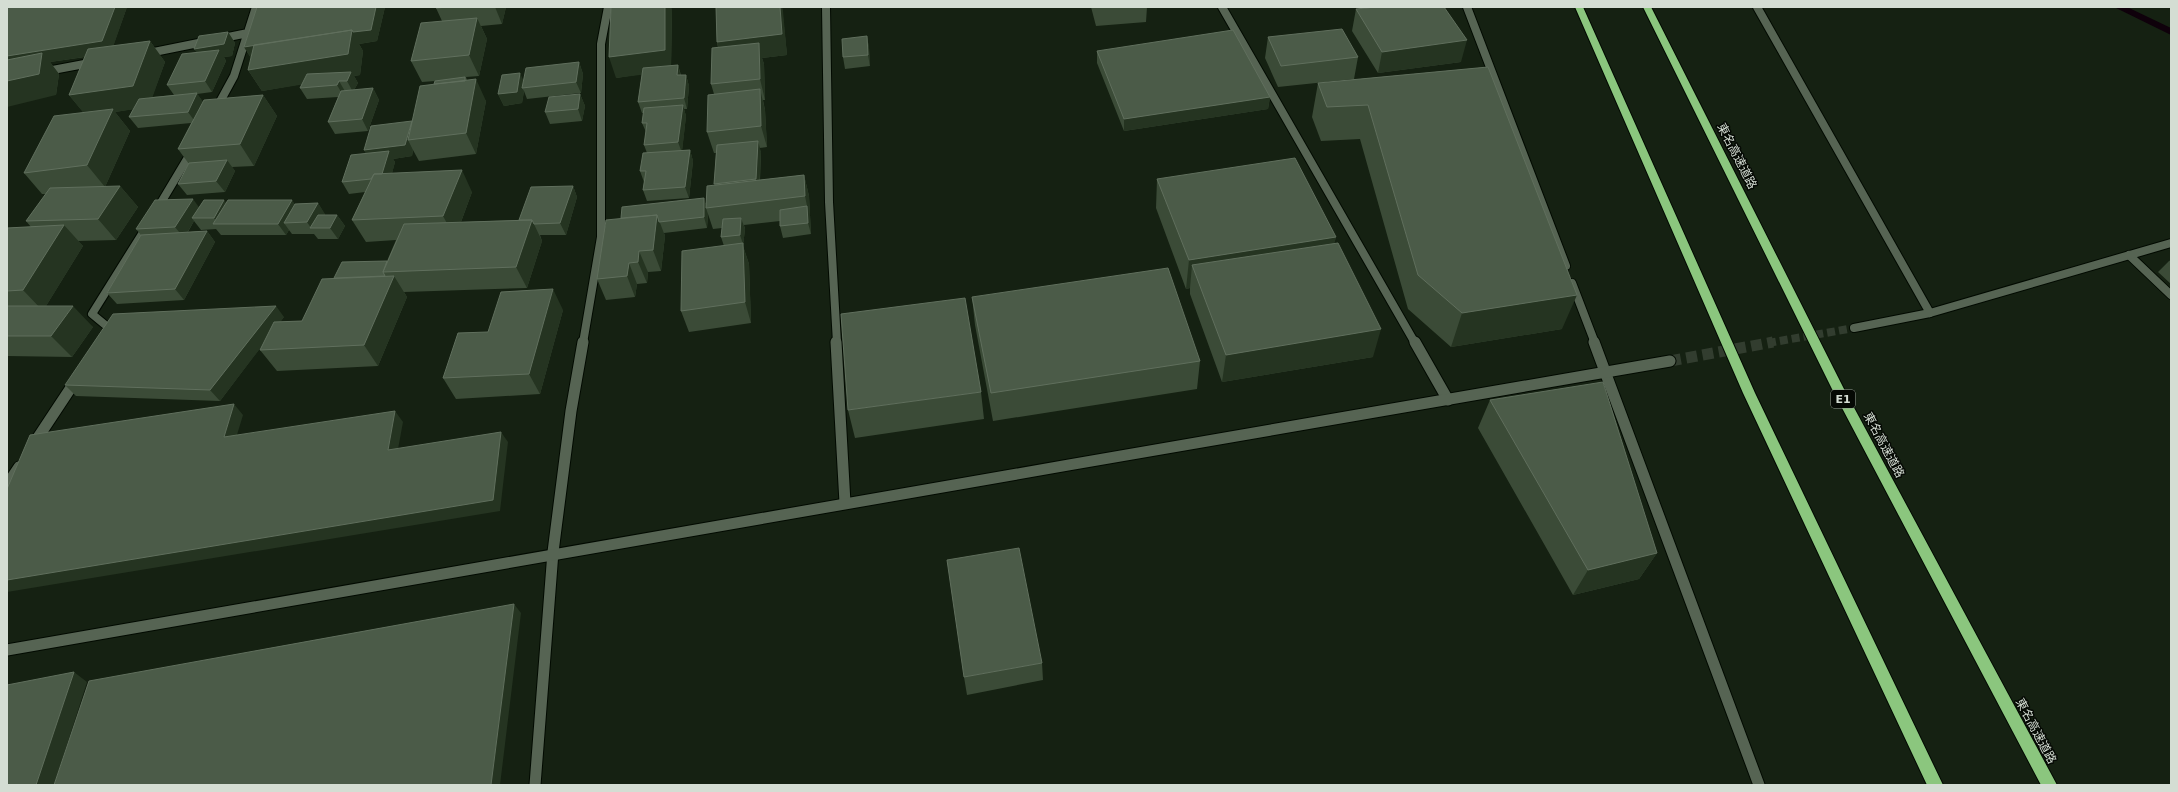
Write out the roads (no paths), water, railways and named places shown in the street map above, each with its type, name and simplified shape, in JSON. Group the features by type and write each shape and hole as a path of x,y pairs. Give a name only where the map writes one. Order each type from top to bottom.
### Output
{"highway":[{"path":"1579,7 1749,393 1935,785"},
{"name":"東名高速道路","path":"1647,7 1838,389 2049,785"}],"street":[{"path":"211,116 234,76 256,7"},
{"path":"535,785 553,552 571,411 601,237 601,44 608,7"},
{"path":"826,7 829,202 845,503"},
{"path":"1222,7 1448,400"},
{"path":"1467,7 1759,785"},
{"path":"1757,7 1930,313"},
{"path":"138,55 248,33"},
{"path":"34,74 101,61"},
{"path":"101,341 109,328 92,314 173,184 196,143"},
{"path":"1854,328 1930,313 2171,243"},
{"path":"2129,255 2171,295"},
{"path":"7,650 231,609 396,582 553,552 1236,438 1670,361"},
{"path":"7,485 80,373"}],"waterway":[{"path":"2119,7 2171,32"}],"tunnel":[{"path":"1768,343 1854,328"},
{"path":"1670,361 1773,342"}]}
